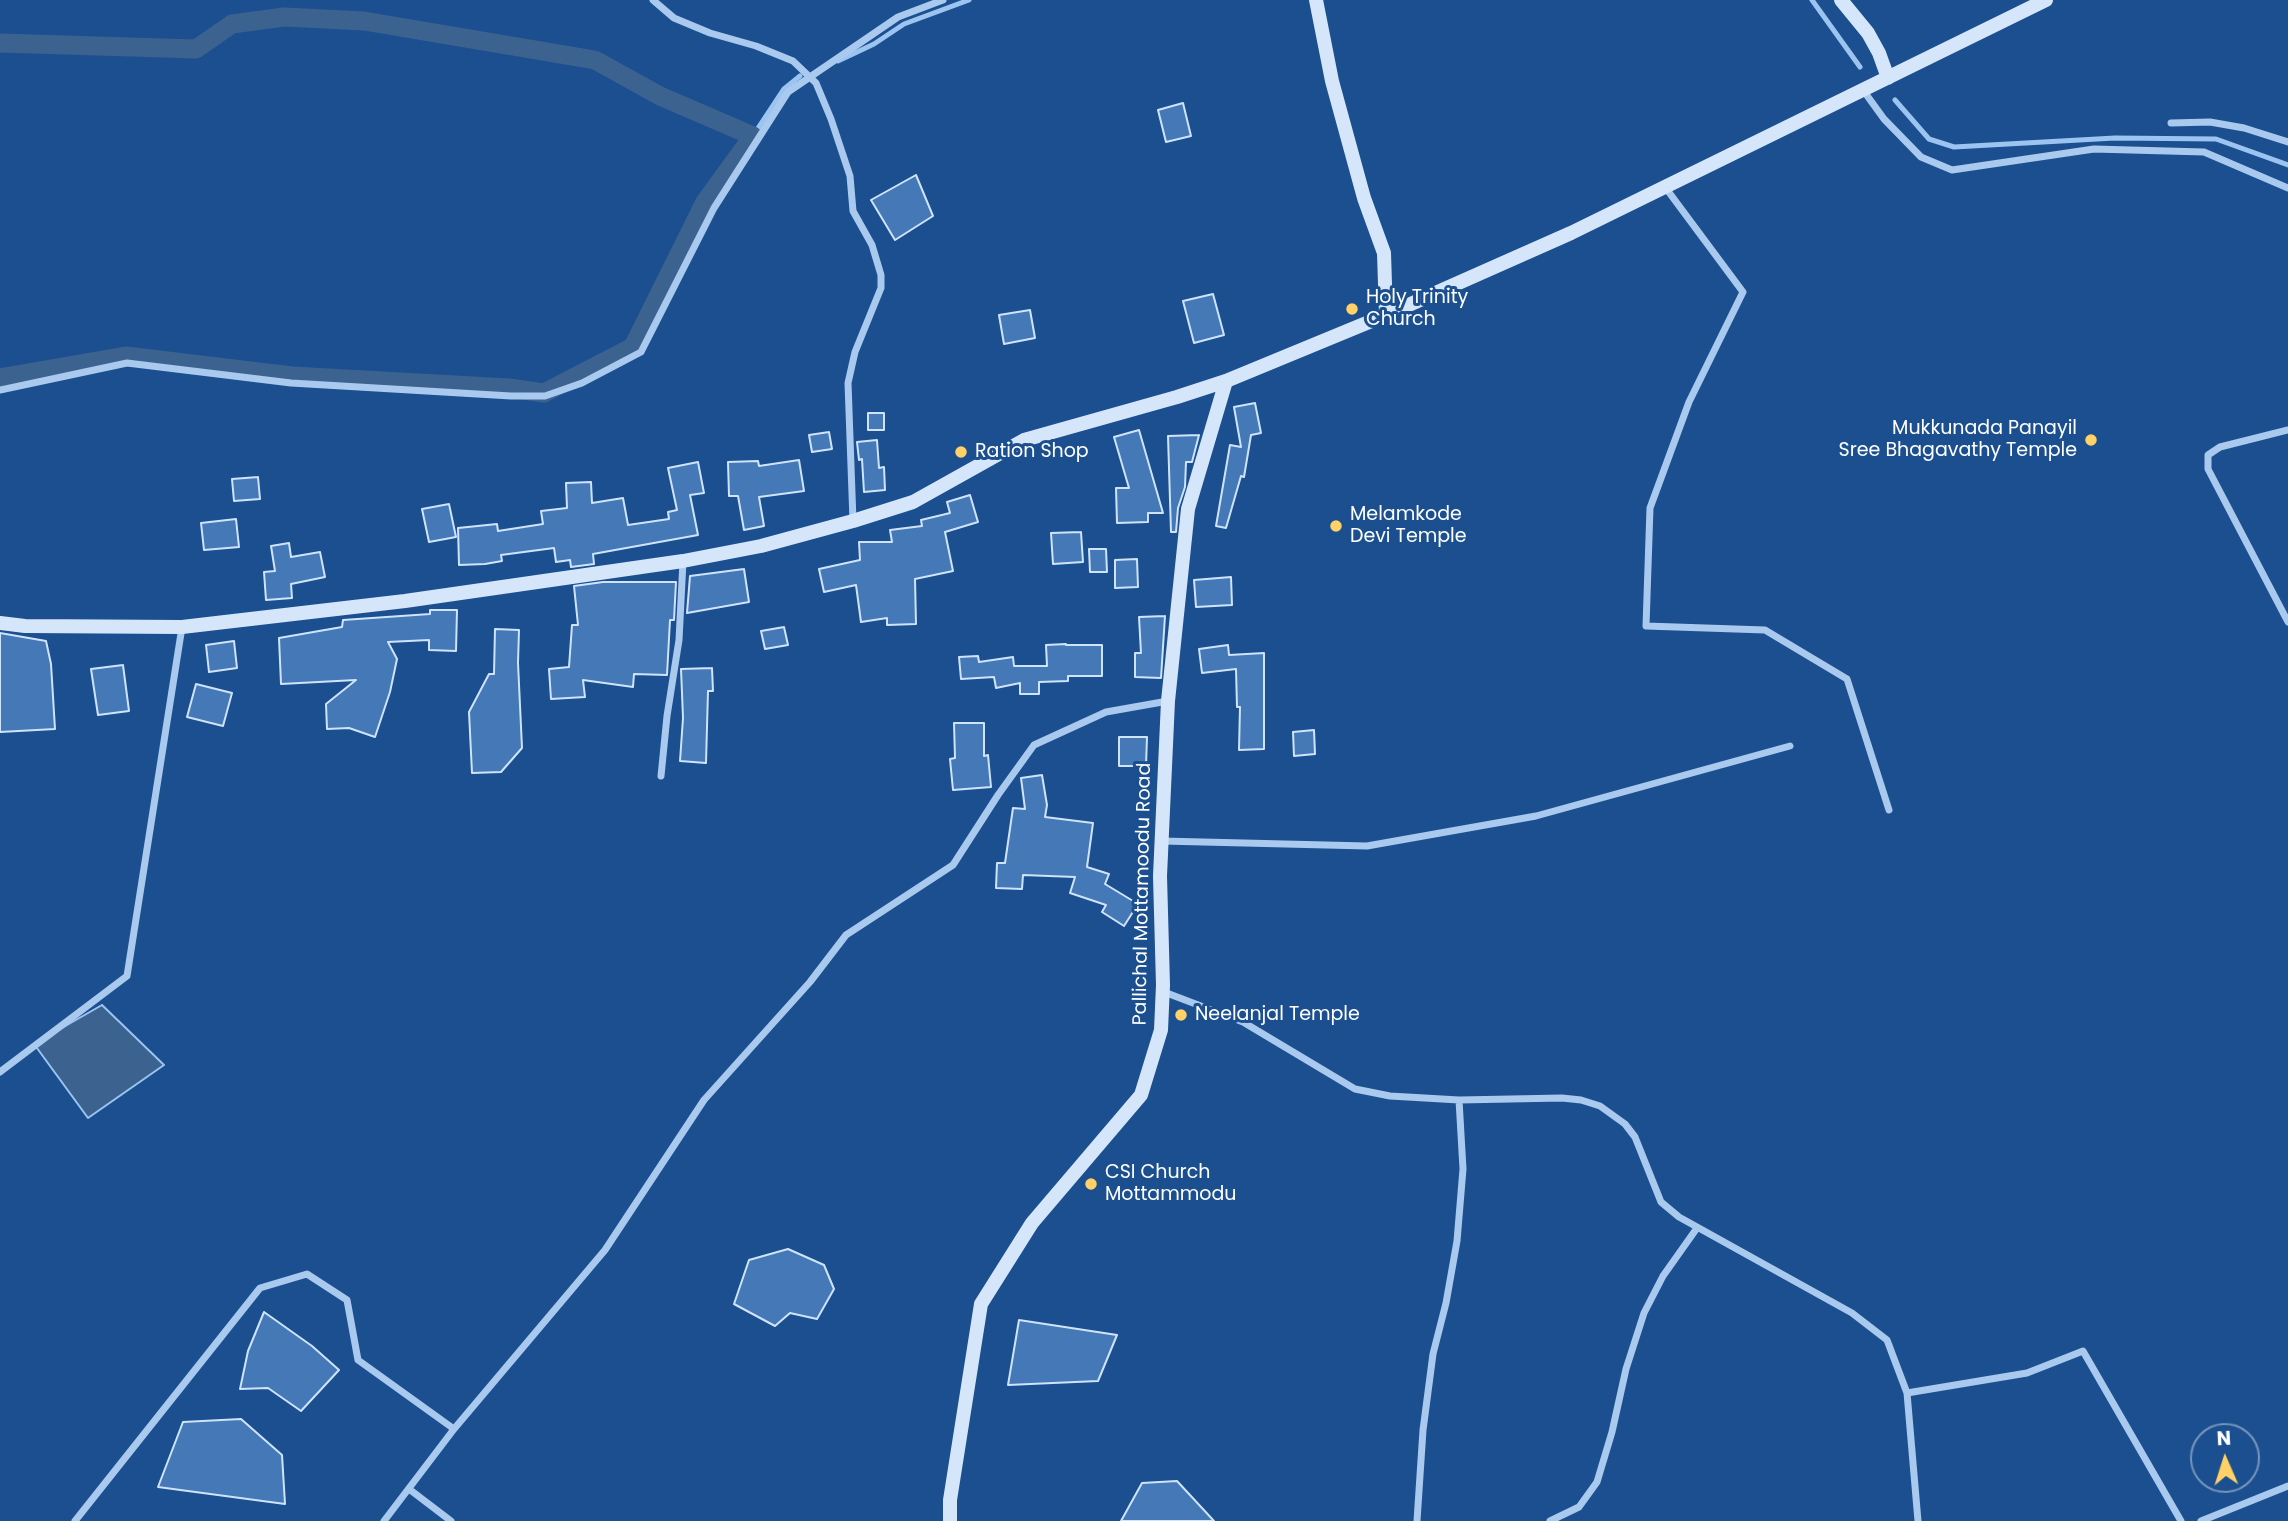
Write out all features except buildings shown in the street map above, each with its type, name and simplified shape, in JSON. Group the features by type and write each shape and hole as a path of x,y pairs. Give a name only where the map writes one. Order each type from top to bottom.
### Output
{"street":[{"path":"653,0 674,18 793,61 816,83 831,119 850,176 853,211 872,244 881,275 881,288 855,352 848,383 853,522"},
{"path":"0,390 127,363 290,383 511,396 545,396 582,383 641,352 714,208 788,92 898,17 943,0"},
{"path":"1316,0 1332,81 1364,198 1384,253 1386,315"},
{"path":"1841,0 1868,33 1888,78"},
{"path":"0,622 37,627 182,627 405,601 683,561 761,546 853,522 912,502 1024,440 1226,381 1386,315 1571,233 2046,0"},
{"path":"1863,90 1884,119 1920,157 1952,170 2094,149 2204,152 2287,184"},
{"path":"2171,123 2210,122 2244,128 2288,142"},
{"path":"1665,187 1742,292 1689,402 1650,508 1646,626 1765,630 1847,679 1889,810"},
{"name":"Pallichal Mottamoodu Road","path":"950,1521 950,1500 981,1304 1032,1223 1141,1095 1161,1030 1163,992 1160,876 1168,701 1188,509 1226,381"},
{"path":"2288,430 2220,447 2208,455 2208,469 2288,622"},
{"path":"661,776 679,640 683,561"},
{"path":"0,1072 127,976 182,627"},
{"path":"384,1521 454,1429 605,1250 704,1100 810,982 846,934 953,865 1034,745 1106,712 1168,701"},
{"path":"1161,841 1367,846 1536,816 1790,746"},
{"path":"1163,992 1243,1022 1354,1089 1390,1096 1459,1100 1562,1098 1600,1106 1625,1124 1635,1137 1661,1202 1679,1217 1852,1313 1887,1340 1908,1393 1918,1521"},
{"path":"1417,1521 1423,1430 1433,1354 1446,1303 1457,1241 1462,1169 1459,1100"},
{"path":"1550,1521 1579,1507 1597,1482 1612,1432 1626,1369 1644,1313 1662,1276 1697,1228"},
{"path":"75,1521 260,1288 307,1274 347,1300 358,1360 454,1429"},
{"path":"1908,1393 2027,1373 2083,1351 2181,1521"},
{"path":"2201,1521 2288,1486"},
{"path":"409,1489 451,1521"}],"water":[{"path":"102,1005 164,1065 88,1118 34,1044"}],"waterway":[{"path":"838,61 874,44 904,24 969,0"},
{"path":"1812,0 1860,67"},
{"path":"0,43 196,49 232,24 284,17 364,21 595,60 660,96 753,136 705,202 633,347 544,393 509,388 292,376 126,356 0,378"},
{"path":"753,136 784,89 800,76"},
{"path":"1895,100 1929,139 1954,147 2115,138 2216,139 2288,165"}],"place":[{"name":"Holy Trinity Church","path":"1352,309"},
{"name":"Mukkunada Panayil Sree Bhagavathy Temple","path":"2091,440"},
{"name":"Ration Shop","path":"961,452"},
{"name":"Melamkode Devi Temple","path":"1336,526"},
{"name":"Neelanjal Temple","path":"1181,1015"},
{"name":"CSI Church Mottammodu","path":"1091,1184"}]}
